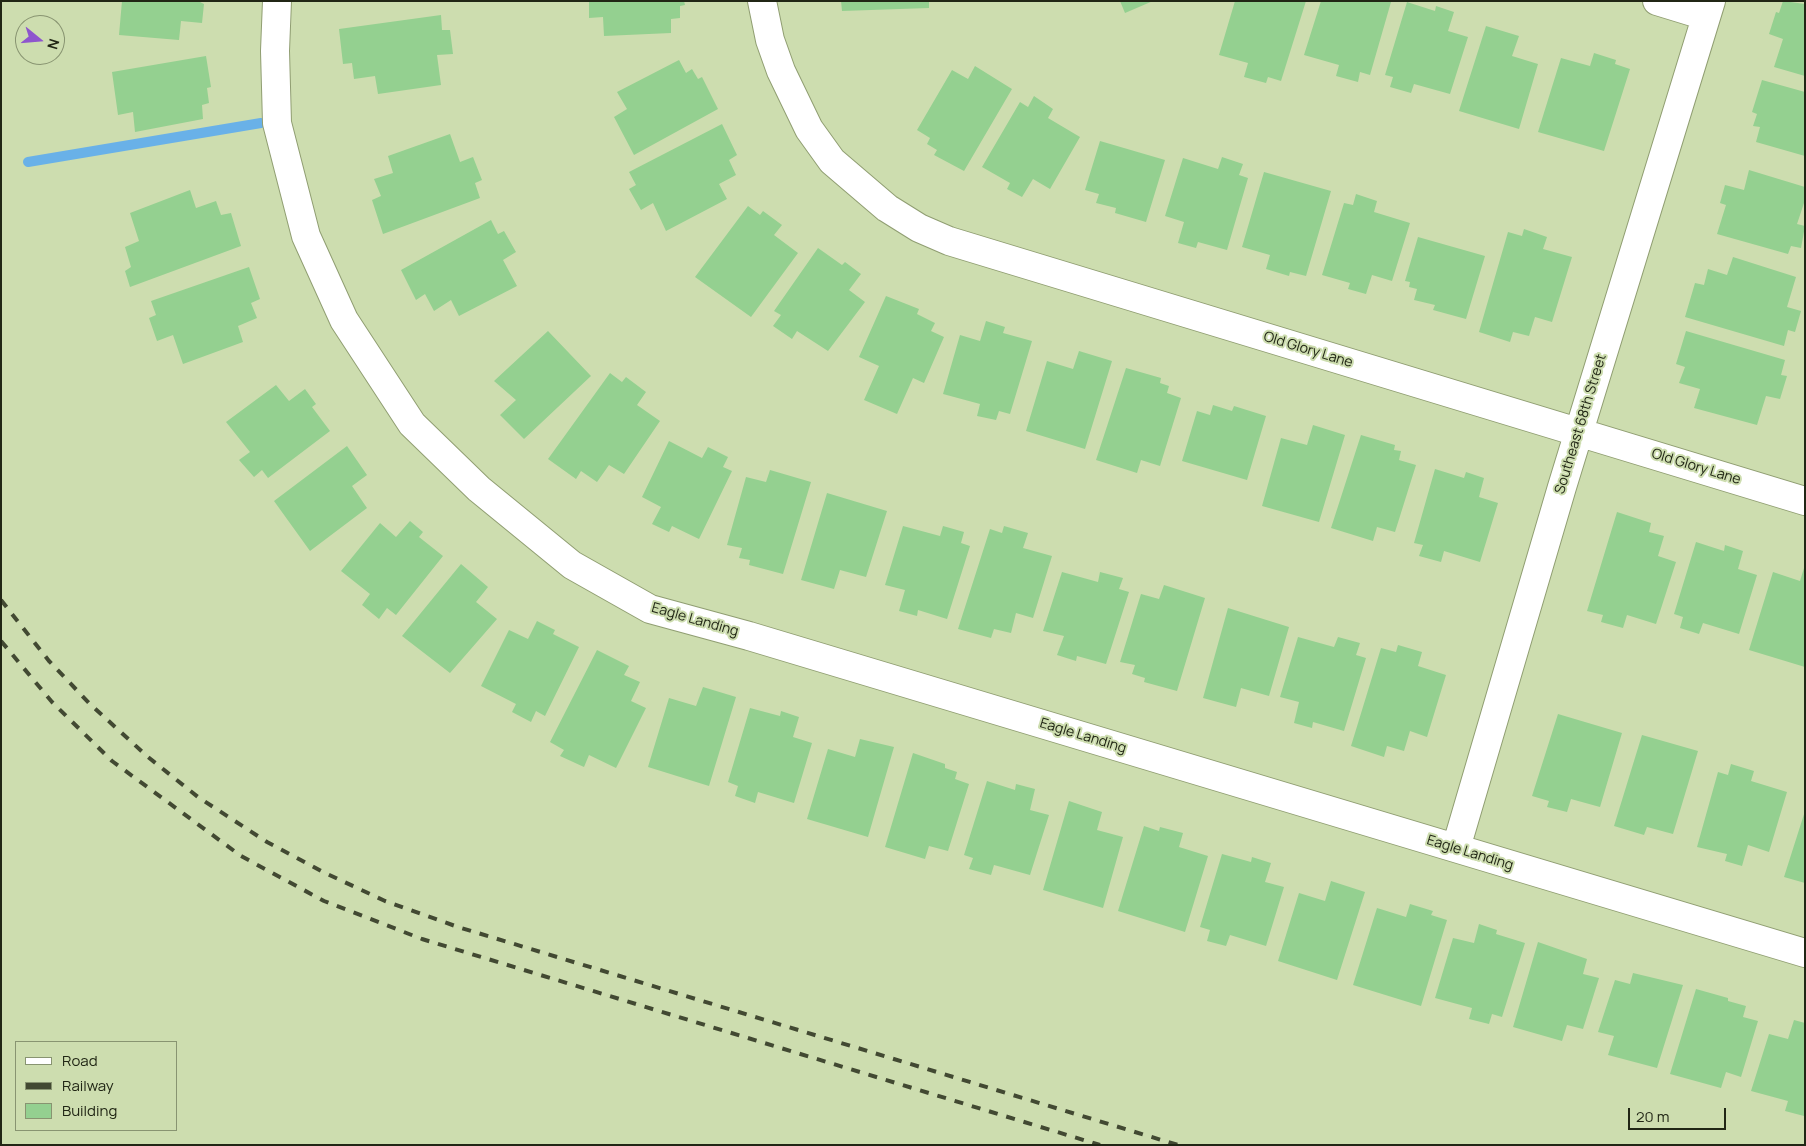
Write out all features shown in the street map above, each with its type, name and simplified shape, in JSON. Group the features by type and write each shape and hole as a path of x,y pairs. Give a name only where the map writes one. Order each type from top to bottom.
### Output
{"street":[{"name":"Eagle Landing","path":"277,1 275,51 277,123 306,236 344,320 412,424 479,489 572,565 650,609 749,636 1805,953"},
{"name":"Old Glory Lane","path":"762,1 770,40 781,71 809,129 832,161 886,208 919,228 949,241 1805,501"},
{"path":"1656,1 1708,9"},
{"name":"Southeast 68th Street","path":"1456,848 1579,432 1708,9"}],"building":[{"path":"122,1 198,1 204,4 202,23 181,21 179,40 119,35"},
{"path":"589,1 684,1 685,5 680,6 680,18 671,19 671,33 604,36 603,17 589,18"},
{"path":"841,1 929,1 929,8 842,11"},
{"path":"1120,1 1153,1 1125,13"},
{"path":"1235,1 1306,1 1281,81 1268,77 1266,83 1244,77 1248,63 1219,55"},
{"path":"1321,1 1391,2 1370,75 1360,72 1358,82 1336,76 1339,65 1304,55"},
{"path":"1783,1 1805,4 1805,76 1774,67 1783,39 1769,34 1776,12 1779,13"},
{"path":"1407,2 1435,11 1436,6 1454,12 1448,31 1468,37 1450,94 1414,84 1411,93 1390,87 1393,77 1385,75"},
{"path":"441,15 442,30 450,30 453,54 437,55 441,85 378,94 375,76 354,79 352,63 343,64 339,29"},
{"path":"1486,26 1519,36 1512,56 1538,64 1519,129 1459,111"},
{"path":"1594,53 1616,60 1615,64 1630,69 1604,151 1538,132 1561,58 1590,66"},
{"path":"206,56 211,87 207,88 209,103 202,105 203,119 135,132 133,112 118,115 112,72"},
{"path":"679,60 686,73 692,69 698,79 702,77 718,109 634,155 614,117 627,109 617,92"},
{"path":"975,66 1012,89 964,171 934,155 937,150 927,144 930,138 917,130 952,70 968,79"},
{"path":"1762,80 1805,92 1805,156 1756,142 1760,127 1753,126 1757,114 1752,112"},
{"path":"1034,96 1053,109 1048,118 1080,137 1050,189 1033,179 1022,197 1007,189 1010,183 982,167 1020,102 1028,107"},
{"path":"722,124 737,155 729,160 736,175 719,184 727,199 666,231 653,203 641,210 629,189 636,185 629,172"},
{"path":"450,134 460,162 473,157 482,180 475,183 480,198 383,234 372,200 381,196 374,179 393,173 388,156"},
{"path":"1100,141 1165,160 1146,222 1115,213 1116,208 1096,203 1099,194 1085,190"},
{"path":"1222,157 1243,164 1239,175 1248,178 1227,250 1198,242 1196,248 1178,243 1184,222 1165,216 1183,158 1218,169"},
{"path":"1749,170 1805,187 1805,200 1797,224 1805,226 1801,248 1791,246 1788,254 1717,234 1726,205 1720,203 1725,185 1744,190"},
{"path":"1264,172 1331,191 1306,276 1290,272 1289,276 1266,269 1270,255 1242,247"},
{"path":"190,190 196,208 216,201 221,215 231,213 241,246 130,287 125,271 131,267 125,247 139,241 130,213"},
{"path":"1356,194 1377,201 1374,212 1410,223 1392,281 1372,275 1366,294 1348,289 1350,283 1322,275 1344,203 1353,205"},
{"path":"748,206 760,215 763,211 782,225 774,235 798,253 751,317 695,277"},
{"path":"491,220 498,234 504,231 516,252 503,260 517,286 459,316 451,300 434,311 425,294 416,300 401,270"},
{"path":"1524,229 1547,237 1543,249 1572,257 1552,322 1535,317 1529,336 1513,332 1510,342 1479,332 1508,232 1522,236"},
{"path":"1418,237 1485,256 1466,319 1433,310 1435,305 1414,300 1417,289 1409,287 1410,282 1405,281"},
{"path":"818,248 842,265 845,262 861,274 849,290 865,302 828,351 797,331 792,339 773,326 781,315 774,311"},
{"path":"1733,257 1796,277 1787,307 1801,311 1795,332 1788,330 1784,346 1685,317 1695,283 1704,285 1708,269 1727,275"},
{"path":"249,267 260,299 251,303 257,318 238,326 243,342 183,364 173,335 157,341 149,318 156,315 151,301"},
{"path":"886,296 919,309 917,314 935,323 931,331 944,337 924,383 913,378 897,414 864,400 879,366 859,357"},
{"path":"986,321 1005,327 1003,333 1032,341 1010,414 999,411 996,420 977,416 980,404 943,394 960,335 980,341"},
{"path":"548,331 591,376 524,439 500,415 516,400 494,381"},
{"path":"1686,331 1785,360 1781,375 1787,376 1780,399 1766,396 1757,425 1694,408 1700,389 1679,383 1685,367 1676,364"},
{"path":"1079,351 1112,361 1085,449 1026,431 1047,361 1073,369"},
{"path":"1126,368 1161,378 1160,383 1169,386 1167,393 1181,398 1160,466 1141,460 1137,473 1096,460"},
{"path":"610,373 622,382 626,377 646,392 637,405 660,421 624,474 609,465 597,482 581,471 576,479 548,459"},
{"path":"276,385 289,401 305,389 316,404 312,407 330,431 268,478 262,470 254,477 239,460 250,452 226,422"},
{"path":"1213,405 1232,411 1234,406 1266,416 1247,480 1182,461 1197,411 1210,415"},
{"path":"1313,425 1345,435 1319,522 1262,506 1281,438 1307,445"},
{"path":"1361,435 1395,445 1394,450 1401,451 1399,460 1416,465 1395,532 1377,527 1373,541 1331,528"},
{"path":"669,441 702,458 708,447 728,457 723,467 732,471 699,539 672,526 669,532 652,524 661,507 642,497"},
{"path":"347,446 367,475 352,486 367,508 310,551 274,501"},
{"path":"1435,469 1464,478 1466,472 1484,478 1479,497 1498,503 1480,562 1444,551 1441,562 1419,556 1423,545 1414,543"},
{"path":"770,470 811,482 783,574 749,565 750,560 739,558 742,548 727,545 746,477 766,482"},
{"path":"827,493 887,511 866,577 840,570 834,589 801,580"},
{"path":"1617,512 1651,523 1649,532 1664,536 1658,556 1676,562 1656,624 1627,615 1623,628 1601,622 1603,615 1587,611"},
{"path":"410,521 423,532 419,537 443,556 396,615 387,608 379,619 362,605 370,594 341,571 380,523 396,537"},
{"path":"903,526 940,536 943,526 964,532 961,543 970,546 947,619 918,610 917,616 899,611 905,590 885,585"},
{"path":"1004,526 1028,533 1023,548 1052,556 1033,618 1016,613 1011,633 994,629 991,638 958,629 990,529 1002,533"},
{"path":"1696,542 1724,551 1725,545 1743,551 1738,569 1757,575 1739,634 1703,623 1699,634 1680,628 1683,617 1674,614"},
{"path":"461,564 488,587 476,602 497,619 450,673 402,636"},
{"path":"1804,568 1805,667 1749,650 1773,572 1800,581"},
{"path":"1062,572 1098,582 1100,572 1123,578 1119,589 1129,592 1106,664 1077,656 1076,661 1057,655 1064,636 1043,631"},
{"path":"1164,585 1205,598 1177,691 1144,682 1145,678 1132,674 1135,665 1120,662 1141,594 1159,599"},
{"path":"1228,608 1289,627 1269,696 1241,688 1236,707 1203,698"},
{"path":"537,621 555,630 553,634 579,647 545,716 536,711 531,722 512,712 516,704 481,686 509,630 528,639"},
{"path":"1298,637 1334,647 1338,637 1360,643 1356,655 1366,658 1344,731 1313,722 1312,728 1294,723 1299,702 1280,697"},
{"path":"1398,645 1422,652 1418,666 1446,675 1427,737 1410,731 1404,751 1387,746 1384,757 1351,746 1381,648 1396,652"},
{"path":"597,650 629,666 624,675 640,682 631,701 646,708 616,768 589,755 584,767 560,756 564,750 550,742"},
{"path":"703,687 736,697 709,786 648,767 669,698 696,706"},
{"path":"750,708 780,716 781,711 799,717 793,737 812,743 794,803 758,792 755,803 735,796 738,786 728,782"},
{"path":"1558,714 1622,733 1600,807 1571,799 1567,812 1547,807 1549,801 1532,796"},
{"path":"1642,735 1698,751 1673,834 1647,827 1644,835 1614,826"},
{"path":"860,739 894,747 868,837 807,819 828,749 855,757"},
{"path":"913,753 945,764 945,768 957,772 955,779 969,784 948,851 929,846 925,859 885,847"},
{"path":"1731,764 1754,771 1751,781 1787,792 1769,852 1748,845 1742,866 1725,861 1727,854 1697,847 1718,772 1728,775"},
{"path":"987,781 1015,790 1016,784 1035,789 1030,810 1049,815 1030,875 994,865 991,875 969,869 973,858 964,855"},
{"path":"1069,801 1102,812 1097,830 1123,837 1103,908 1043,890"},
{"path":"1805,811 1805,883 1784,877"},
{"path":"1144,826 1159,831 1160,827 1183,833 1179,847 1208,856 1185,932 1118,911"},
{"path":"1222,854 1251,862 1252,857 1271,863 1265,882 1284,887 1266,946 1230,935 1226,946 1207,941 1210,930 1200,927"},
{"path":"1331,881 1365,892 1337,980 1278,961 1299,893 1325,901"},
{"path":"1410,904 1433,911 1431,915 1447,920 1421,1006 1353,985 1377,908 1406,917"},
{"path":"1479,924 1497,930 1496,934 1525,943 1502,1017 1492,1014 1489,1024 1469,1019 1472,1008 1435,998 1453,938 1474,943"},
{"path":"1538,942 1587,959 1583,974 1599,978 1583,1029 1567,1025 1562,1041 1513,1027"},
{"path":"1633,973 1683,985 1657,1068 1608,1055 1614,1036 1598,1032 1615,980 1630,984"},
{"path":"1696,989 1728,998 1728,1001 1746,1006 1743,1017 1758,1021 1741,1077 1726,1072 1721,1088 1670,1074"},
{"path":"1794,1020 1805,1023 1804,1116 1785,1111 1788,1101 1751,1091 1769,1034 1788,1039"}],"waterway":[{"path":"28,162 261,123"}],"railway":[{"path":"1,600 49,661 90,704 148,757 198,797 267,842 323,872 385,901 458,927 1178,1145"},
{"path":"1,641 52,702 112,761 241,856 324,901 422,939 1100,1145"}]}
